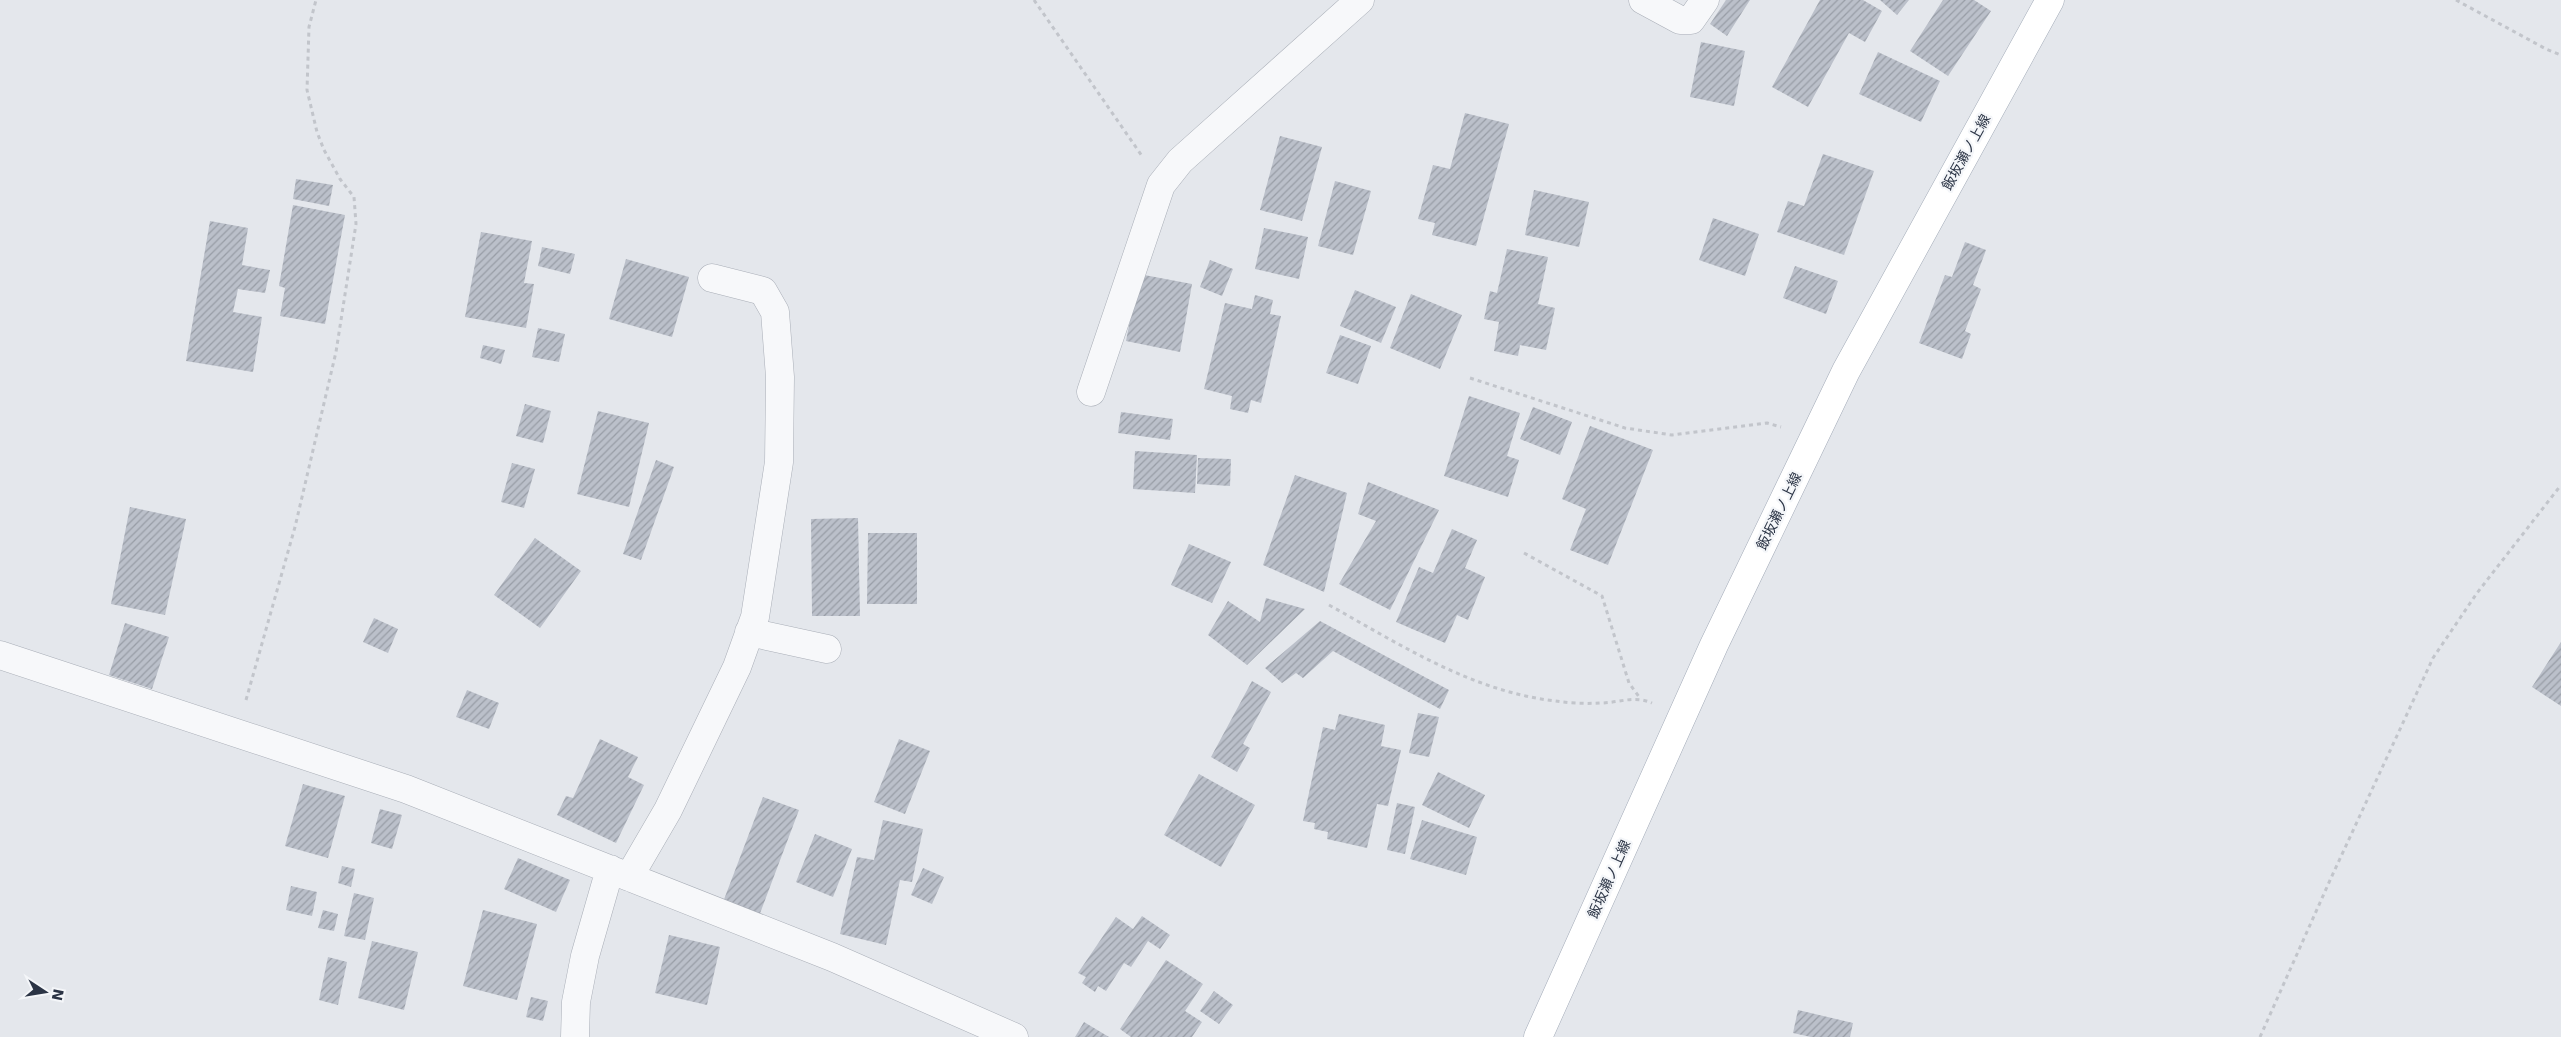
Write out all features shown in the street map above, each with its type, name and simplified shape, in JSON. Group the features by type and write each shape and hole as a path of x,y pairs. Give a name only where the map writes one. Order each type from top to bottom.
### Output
{"main road":[{"name":"飯坂瀬ノ上線","path":"1538,1037 1683,714 1846,371 2050,0"}],"street":[{"path":"1091,392 1161,185 1180,161 1360,0"},
{"path":"1643,0 1680,20 1692,20 1705,0"},
{"path":"575,1037 576,1002 585,956 620,873 672,801 737,667 750,632 764,569 779,462 780,377 775,312 762,291 712,278"},
{"path":"750,632 827,649"},
{"path":"0,655 406,789 832,957 1014,1037"}],"path":[{"path":"236,734 295,527 336,352 356,224 354,196 340,179 324,150 317,132 307,90 309,26 316,0"},
{"path":"1034,0 1161,185"},
{"path":"2456,0 2561,55"},
{"path":"1470,378 1625,428 1672,435 1767,423 1816,433"},
{"path":"2260,1037 2323,895 2433,658 2477,592 2561,485"},
{"path":"1524,553 1602,596 1629,683 1640,698"},
{"path":"1329,605 1445,670 1498,690 1554,701 1601,703 1640,698 1683,714"}],"building":[{"path":"1726,0 1750,0 1727,36 1710,24"},
{"path":"1820,0 1863,0 1882,11 1865,42 1849,33 1808,107 1772,87"},
{"path":"1880,0 1909,0 1897,15"},
{"path":"1943,0 1974,0 1991,11 1948,76 1910,51"},
{"path":"1701,42 1745,51 1734,106 1690,97"},
{"path":"1878,52 1940,81 1921,122 1859,94"},
{"path":"1465,113 1509,124 1476,246 1432,235 1435,223 1418,219 1433,165 1450,169"},
{"path":"1280,136 1322,147 1302,221 1260,210"},
{"path":"1823,154 1874,171 1844,255 1777,232 1788,201 1804,206"},
{"path":"296,179 333,185 329,206 293,199"},
{"path":"1335,181 1371,191 1353,255 1318,246"},
{"path":"1534,190 1589,202 1579,247 1525,235"},
{"path":"293,205 345,215 325,324 280,316 285,288 279,286"},
{"path":"1713,218 1759,234 1745,276 1699,260"},
{"path":"210,221 248,228 242,265 270,270 265,293 238,289 233,312 262,317 253,372 186,361"},
{"path":"1264,228 1308,237 1299,279 1255,269"},
{"path":"481,232 532,241 524,283 534,284 526,328 465,317"},
{"path":"1965,242 1986,250 1973,285 1981,289 1965,331 1971,334 1962,359 1919,343 1945,275 1952,277"},
{"path":"542,247 575,254 570,274 538,266"},
{"path":"1507,249 1548,257 1538,304 1555,308 1546,350 1520,345 1518,356 1494,351 1499,322 1484,319 1490,291 1497,293"},
{"path":"626,259 689,277 672,337 609,319"},
{"path":"1210,260 1233,269 1222,296 1200,287"},
{"path":"1795,266 1838,281 1826,314 1783,298"},
{"path":"1139,274 1192,284 1180,352 1126,341"},
{"path":"1355,290 1396,307 1381,343 1340,326"},
{"path":"1411,294 1462,315 1440,369 1390,348"},
{"path":"1255,295 1273,300 1270,314 1281,316 1261,403 1251,400 1248,413 1230,409 1232,396 1204,389 1225,303 1252,309"},
{"path":"538,328 565,334 559,362 532,357"},
{"path":"1340,335 1371,346 1358,384 1326,373"},
{"path":"483,345 505,350 501,364 480,358"},
{"path":"1469,396 1520,413 1507,456 1519,460 1508,497 1444,476"},
{"path":"525,404 551,411 543,443 516,436"},
{"path":"1533,407 1572,422 1560,455 1520,439"},
{"path":"598,411 649,423 629,507 577,494"},
{"path":"1121,412 1173,419 1170,440 1118,433"},
{"path":"1590,426 1653,450 1608,565 1570,550 1586,509 1562,499"},
{"path":"1135,451 1197,455 1195,493 1133,489"},
{"path":"1198,458 1231,459 1230,486 1197,484"},
{"path":"656,460 674,467 641,560 623,554"},
{"path":"512,463 535,469 524,508 501,502"},
{"path":"1295,475 1347,493 1324,592 1263,565"},
{"path":"1368,482 1439,510 1390,610 1339,584 1376,521 1358,514"},
{"path":"130,507 186,519 165,615 111,604"},
{"path":"858,518 860,616 812,616 811,519"},
{"path":"1452,529 1477,540 1465,568 1485,577 1468,620 1457,615 1445,643 1396,622 1419,567 1433,573"},
{"path":"868,533 917,533 917,604 867,604"},
{"path":"535,538 581,571 540,628 494,595"},
{"path":"1189,544 1231,562 1212,603 1171,585"},
{"path":"1266,598 1305,609 1247,665 1208,635 1228,601 1260,622"},
{"path":"374,618 398,629 388,653 363,642"},
{"path":"1320,621 1449,690 1440,709 1333,651 1303,678 1296,673 1282,683 1265,668"},
{"path":"125,623 169,637 152,689 109,675"},
{"path":"2561,642 2561,706 2532,687"},
{"path":"1252,681 1271,692 1243,744 1250,748 1237,772 1211,757"},
{"path":"467,690 499,703 489,729 456,717"},
{"path":"1418,713 1439,717 1429,757 1409,753"},
{"path":"1339,714 1385,725 1381,746 1401,750 1388,806 1377,804 1367,848 1327,839 1328,832 1314,829 1315,823 1303,821 1323,727 1335,730"},
{"path":"600,739 638,757 628,777 644,785 616,843 557,815 566,796 573,798"},
{"path":"899,739 930,751 905,814 874,802"},
{"path":"1438,772 1485,795 1469,828 1422,805"},
{"path":"1199,774 1255,805 1221,867 1164,835"},
{"path":"303,784 345,796 328,858 285,846"},
{"path":"763,797 799,810 759,916 723,902"},
{"path":"1397,803 1415,807 1405,854 1387,850"},
{"path":"380,809 402,815 392,849 371,843"},
{"path":"883,820 923,829 912,882 900,880 886,945 840,934 857,857 874,860"},
{"path":"1422,820 1477,837 1466,875 1410,859"},
{"path":"815,834 852,849 833,897 796,882"},
{"path":"518,858 570,880 556,912 504,889"},
{"path":"342,866 355,869 351,887 338,883"},
{"path":"923,868 944,877 932,904 911,895"},
{"path":"291,886 317,892 312,916 286,910"},
{"path":"354,893 374,898 365,940 344,936"},
{"path":"323,910 338,914 334,931 318,928"},
{"path":"483,910 537,924 517,1000 463,986"},
{"path":"1142,916 1170,935 1160,949 1148,941 1131,967 1124,963 1106,991 1098,986 1095,992 1082,983 1086,977 1078,973 1116,917 1133,929"},
{"path":"669,935 720,947 707,1005 655,993"},
{"path":"372,941 418,952 404,1010 358,998"},
{"path":"328,957 347,962 338,1005 319,1000"},
{"path":"1166,960 1203,984 1185,1011 1202,1022 1192,1037 1131,1037 1120,1029"},
{"path":"1214,991 1233,1005 1219,1024 1200,1011"},
{"path":"531,997 548,1001 543,1021 526,1017"},
{"path":"1798,1010 1853,1023 1850,1037 1811,1037 1793,1033"},
{"path":"1084,1022 1109,1037 1075,1037"}]}
